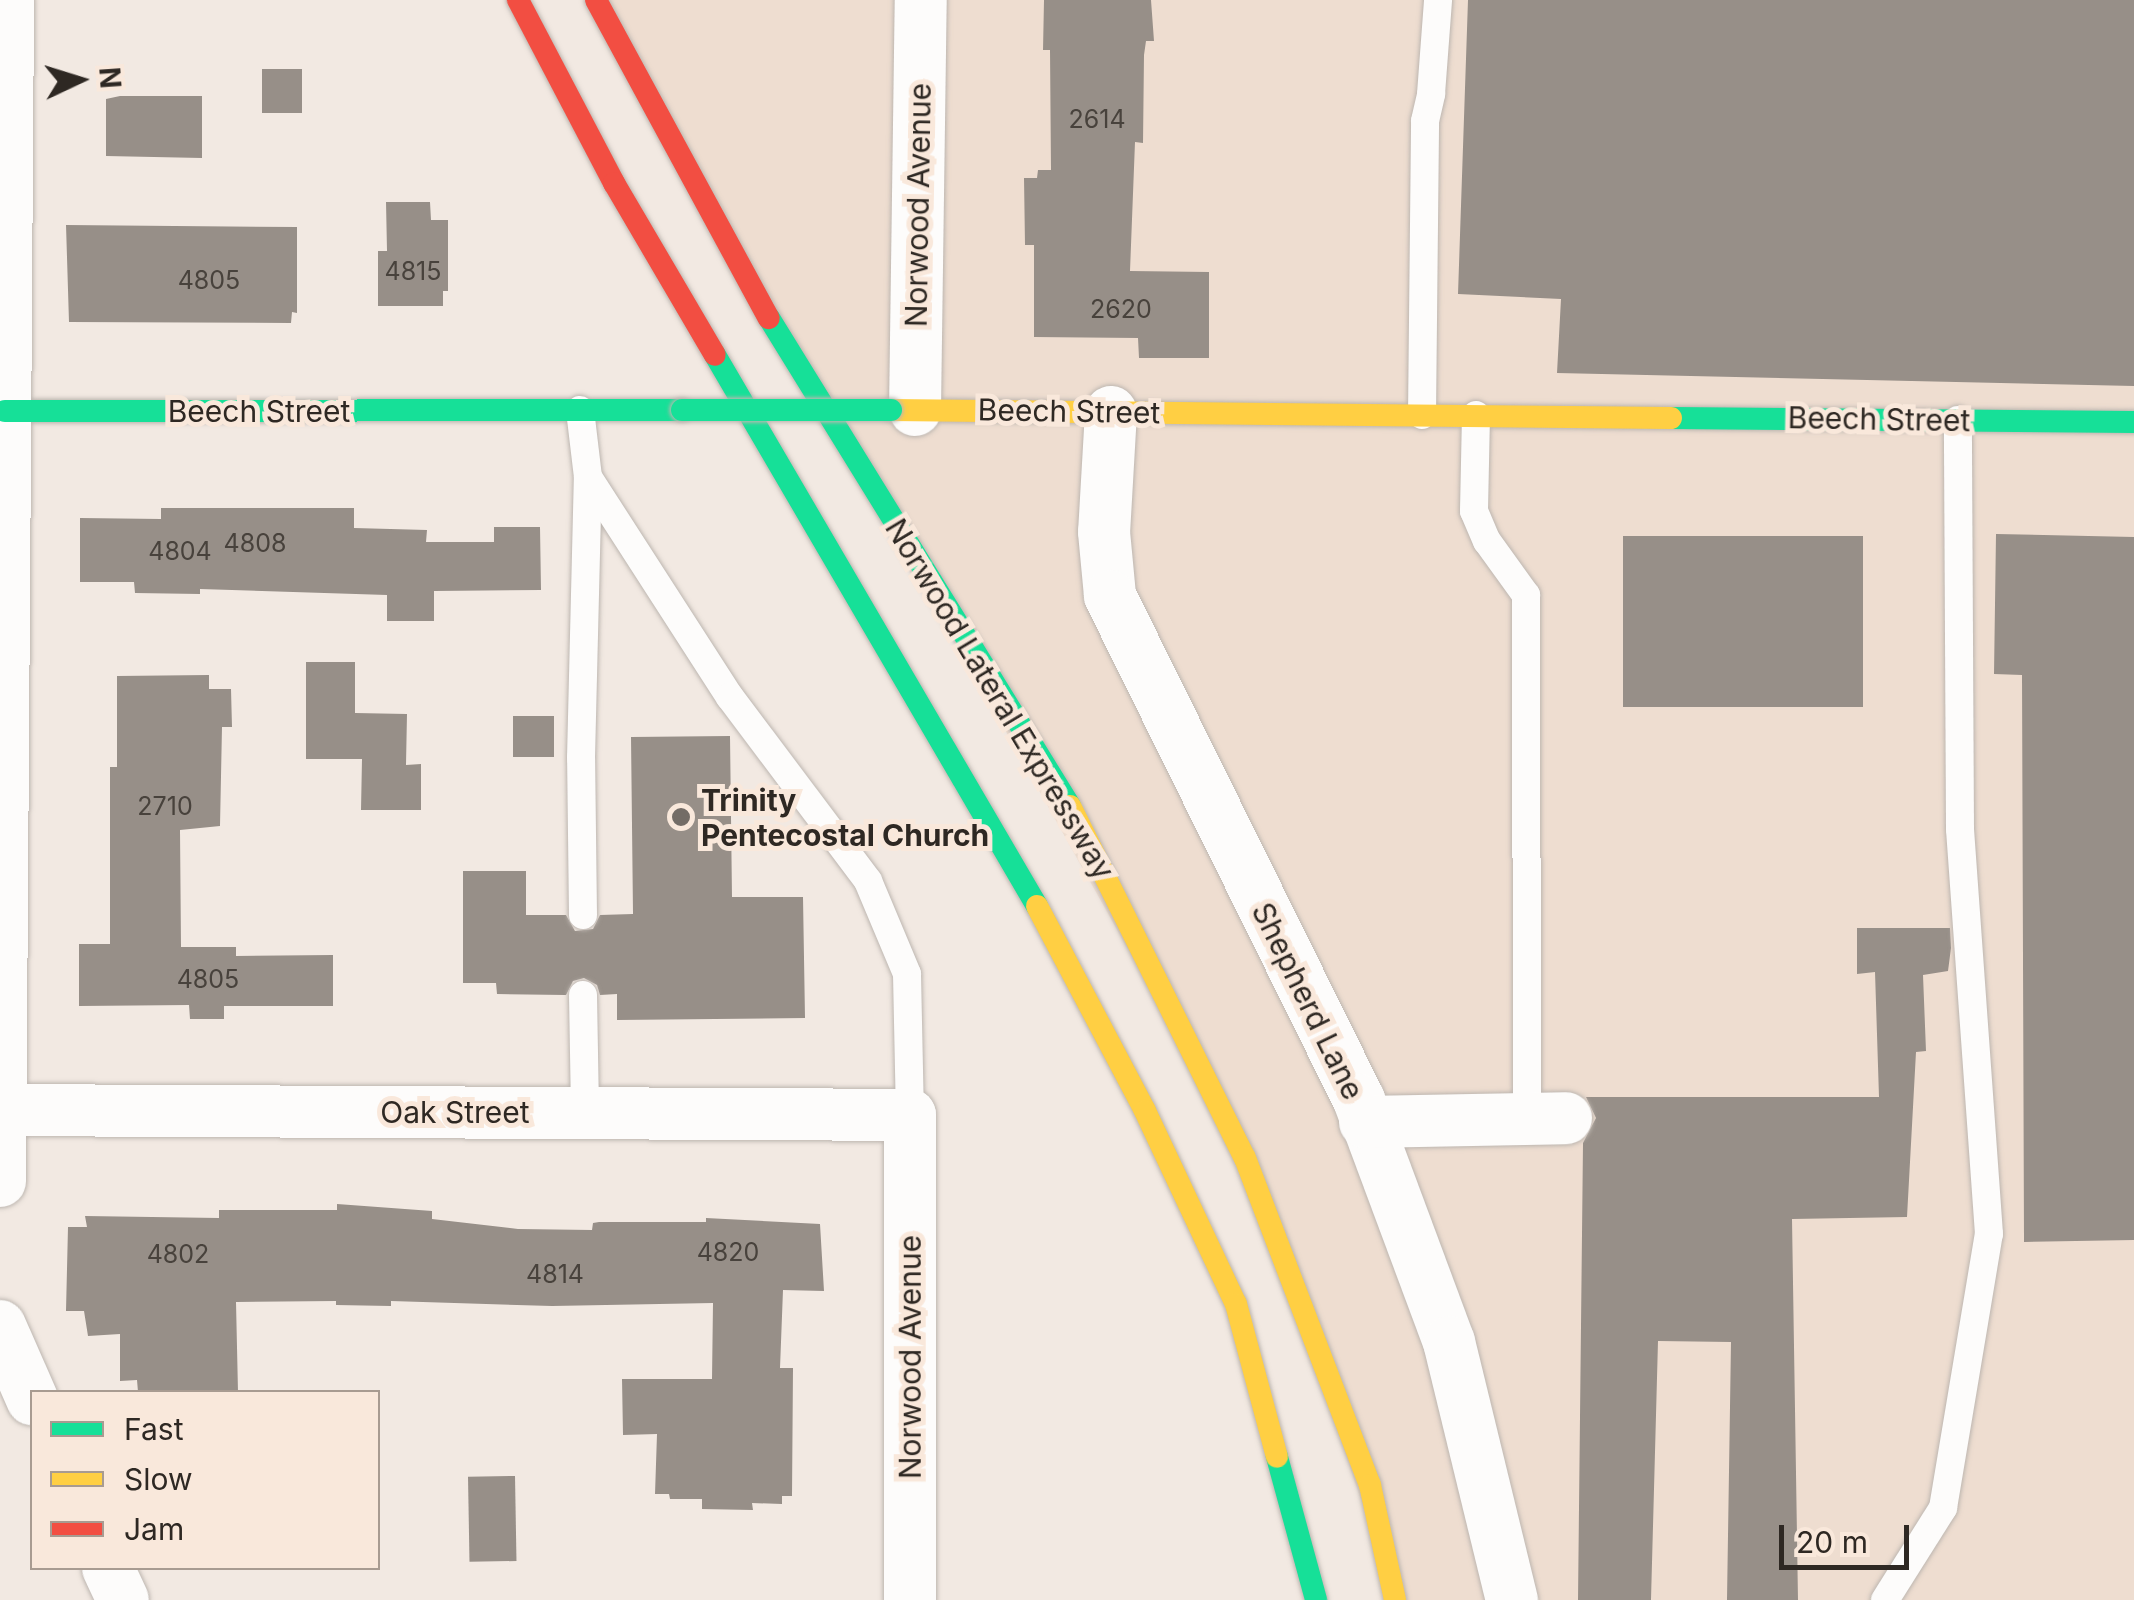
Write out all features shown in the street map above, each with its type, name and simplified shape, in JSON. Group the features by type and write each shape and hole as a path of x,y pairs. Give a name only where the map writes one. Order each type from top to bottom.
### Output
{"main road":[{"path":"518,0 614,183 1010,857 1145,1111 1236,1304 1316,1600"},
{"name":"Norwood Lateral Expressway","path":"596,0 736,267 1075,814 1166,992 1245,1158 1304,1305 1370,1485 1395,1600"},
{"name":"Beech Street","path":"5,411 903,410 2134,422"}],"street":[{"path":"0,1180 8,0"},
{"name":"Norwood Avenue","path":"903,410 921,0"},
{"name":"Shepherd Lane","path":"1111,412 1104,532 1110,596 1156,696 1360,1100 1449,1342 1512,1600"},
{"name":"Oak Street","path":"0,1110 910,1115"},
{"name":"Norwood Avenue","path":"910,1115 910,1600"},
{"path":"1365,1122 1546,1118"},
{"path":"0,1326 30,1394"},
{"path":"109,1570 123,1600"}],"lane":[{"path":"1422,415 1424,121 1431,94 1438,0"},
{"path":"580,410 588,477 580,758 583,915"},
{"path":"1476,415 1474,512 1487,540 1526,595 1546,1118"},
{"path":"1885,1600 1943,1508 1989,1234 1960,830 1958,420"},
{"path":"588,477 742,713 868,881 907,974 910,1115"},
{"path":"583,995 585,1113"}],"shaded area":[{"path":"596,0 2134,0 2134,1600 1395,1600 1245,1158"}],"building":[{"path":"1044,0 1151,0 1154,41 1146,41 1144,55 1143,143 1135,142 1130,271 1209,272 1209,358 1139,358 1138,338 1034,337 1034,245 1025,245 1024,178 1037,178 1038,170 1051,170 1050,50 1043,50"},
{"path":"1468,0 2134,0 2134,386 1557,373 1561,299 1458,294"},
{"path":"262,69 302,69 302,113 262,113"},
{"path":"202,96 202,158 106,156 106,99"},
{"path":"386,202 430,202 431,220 448,220 448,291 443,291 443,306 378,306 378,251 387,251"},
{"path":"66,225 297,227 297,313 292,312 291,323 69,322"},
{"path":"161,508 354,508 354,528 427,530 426,542 494,542 494,527 540,527 541,590 434,591 434,621 387,621 387,595 200,589 200,594 135,593 134,582 80,582 80,518 161,519"},
{"path":"1996,534 2134,537 2134,1240 2024,1242 2022,675 1994,674"},
{"path":"1623,536 1863,536 1863,707 1623,707"},
{"path":"306,662 355,662 355,713 407,714 406,765 421,764 421,810 361,810 362,759 306,759"},
{"path":"209,675 209,689 231,689 232,727 222,727 220,826 180,830 181,947 236,947 236,956 333,955 333,1006 224,1006 224,1019 190,1019 189,1005 79,1006 79,944 110,944 110,767 117,767 117,676"},
{"path":"513,716 554,716 554,757 513,757"},
{"name":"Trinity Pentecostal Church","path":"730,736 732,897 803,897 805,1018 617,1020 617,994 600,995 597,985 584,978 573,981 566,995 497,994 496,983 463,983 463,871 526,871 526,915 566,915 575,931 593,929 600,915 633,914 631,737"},
{"path":"1857,928 1950,928 1951,948 1948,971 1923,975 1926,1051 1916,1052 1907,1217 1792,1219 1798,1600 1727,1600 1731,1342 1658,1341 1651,1600 1578,1600 1583,1143 1596,1118 1586,1097 1879,1097 1875,972 1857,974"},
{"path":"337,1204 432,1211 432,1219 518,1229 592,1230 593,1223 599,1222 706,1222 706,1218 820,1224 824,1291 783,1290 780,1368 793,1368 792,1496 782,1496 782,1504 752,1503 753,1510 702,1509 702,1499 670,1499 669,1494 655,1494 657,1434 623,1435 622,1379 712,1379 713,1303 552,1306 391,1301 391,1306 336,1305 336,1301 236,1302 238,1390 138,1390 137,1380 120,1381 120,1334 88,1336 84,1311 66,1311 68,1227 87,1227 85,1216 219,1218 219,1210 337,1210"},
{"path":"515,1476 516,1561 469,1562 468,1477"}],"traffic: fast":[{"path":"769,318 1070,806"},
{"path":"715,355 1037,906"},
{"path":"5,411 682,410"},
{"path":"682,410 891,410"},
{"path":"1671,418 2134,422"},
{"path":"1277,1457 1316,1600"}],"traffic: slow":[{"path":"891,410 1671,418"},
{"path":"1070,806 1245,1158 1370,1485 1395,1600"},
{"path":"1037,906 1145,1111 1236,1304 1277,1457"}],"traffic: jam":[{"path":"518,0 614,183 715,355"},
{"path":"596,0 769,318"}],"place":[{"name":"Trinity Pentecostal Church","path":"681,817"}]}
